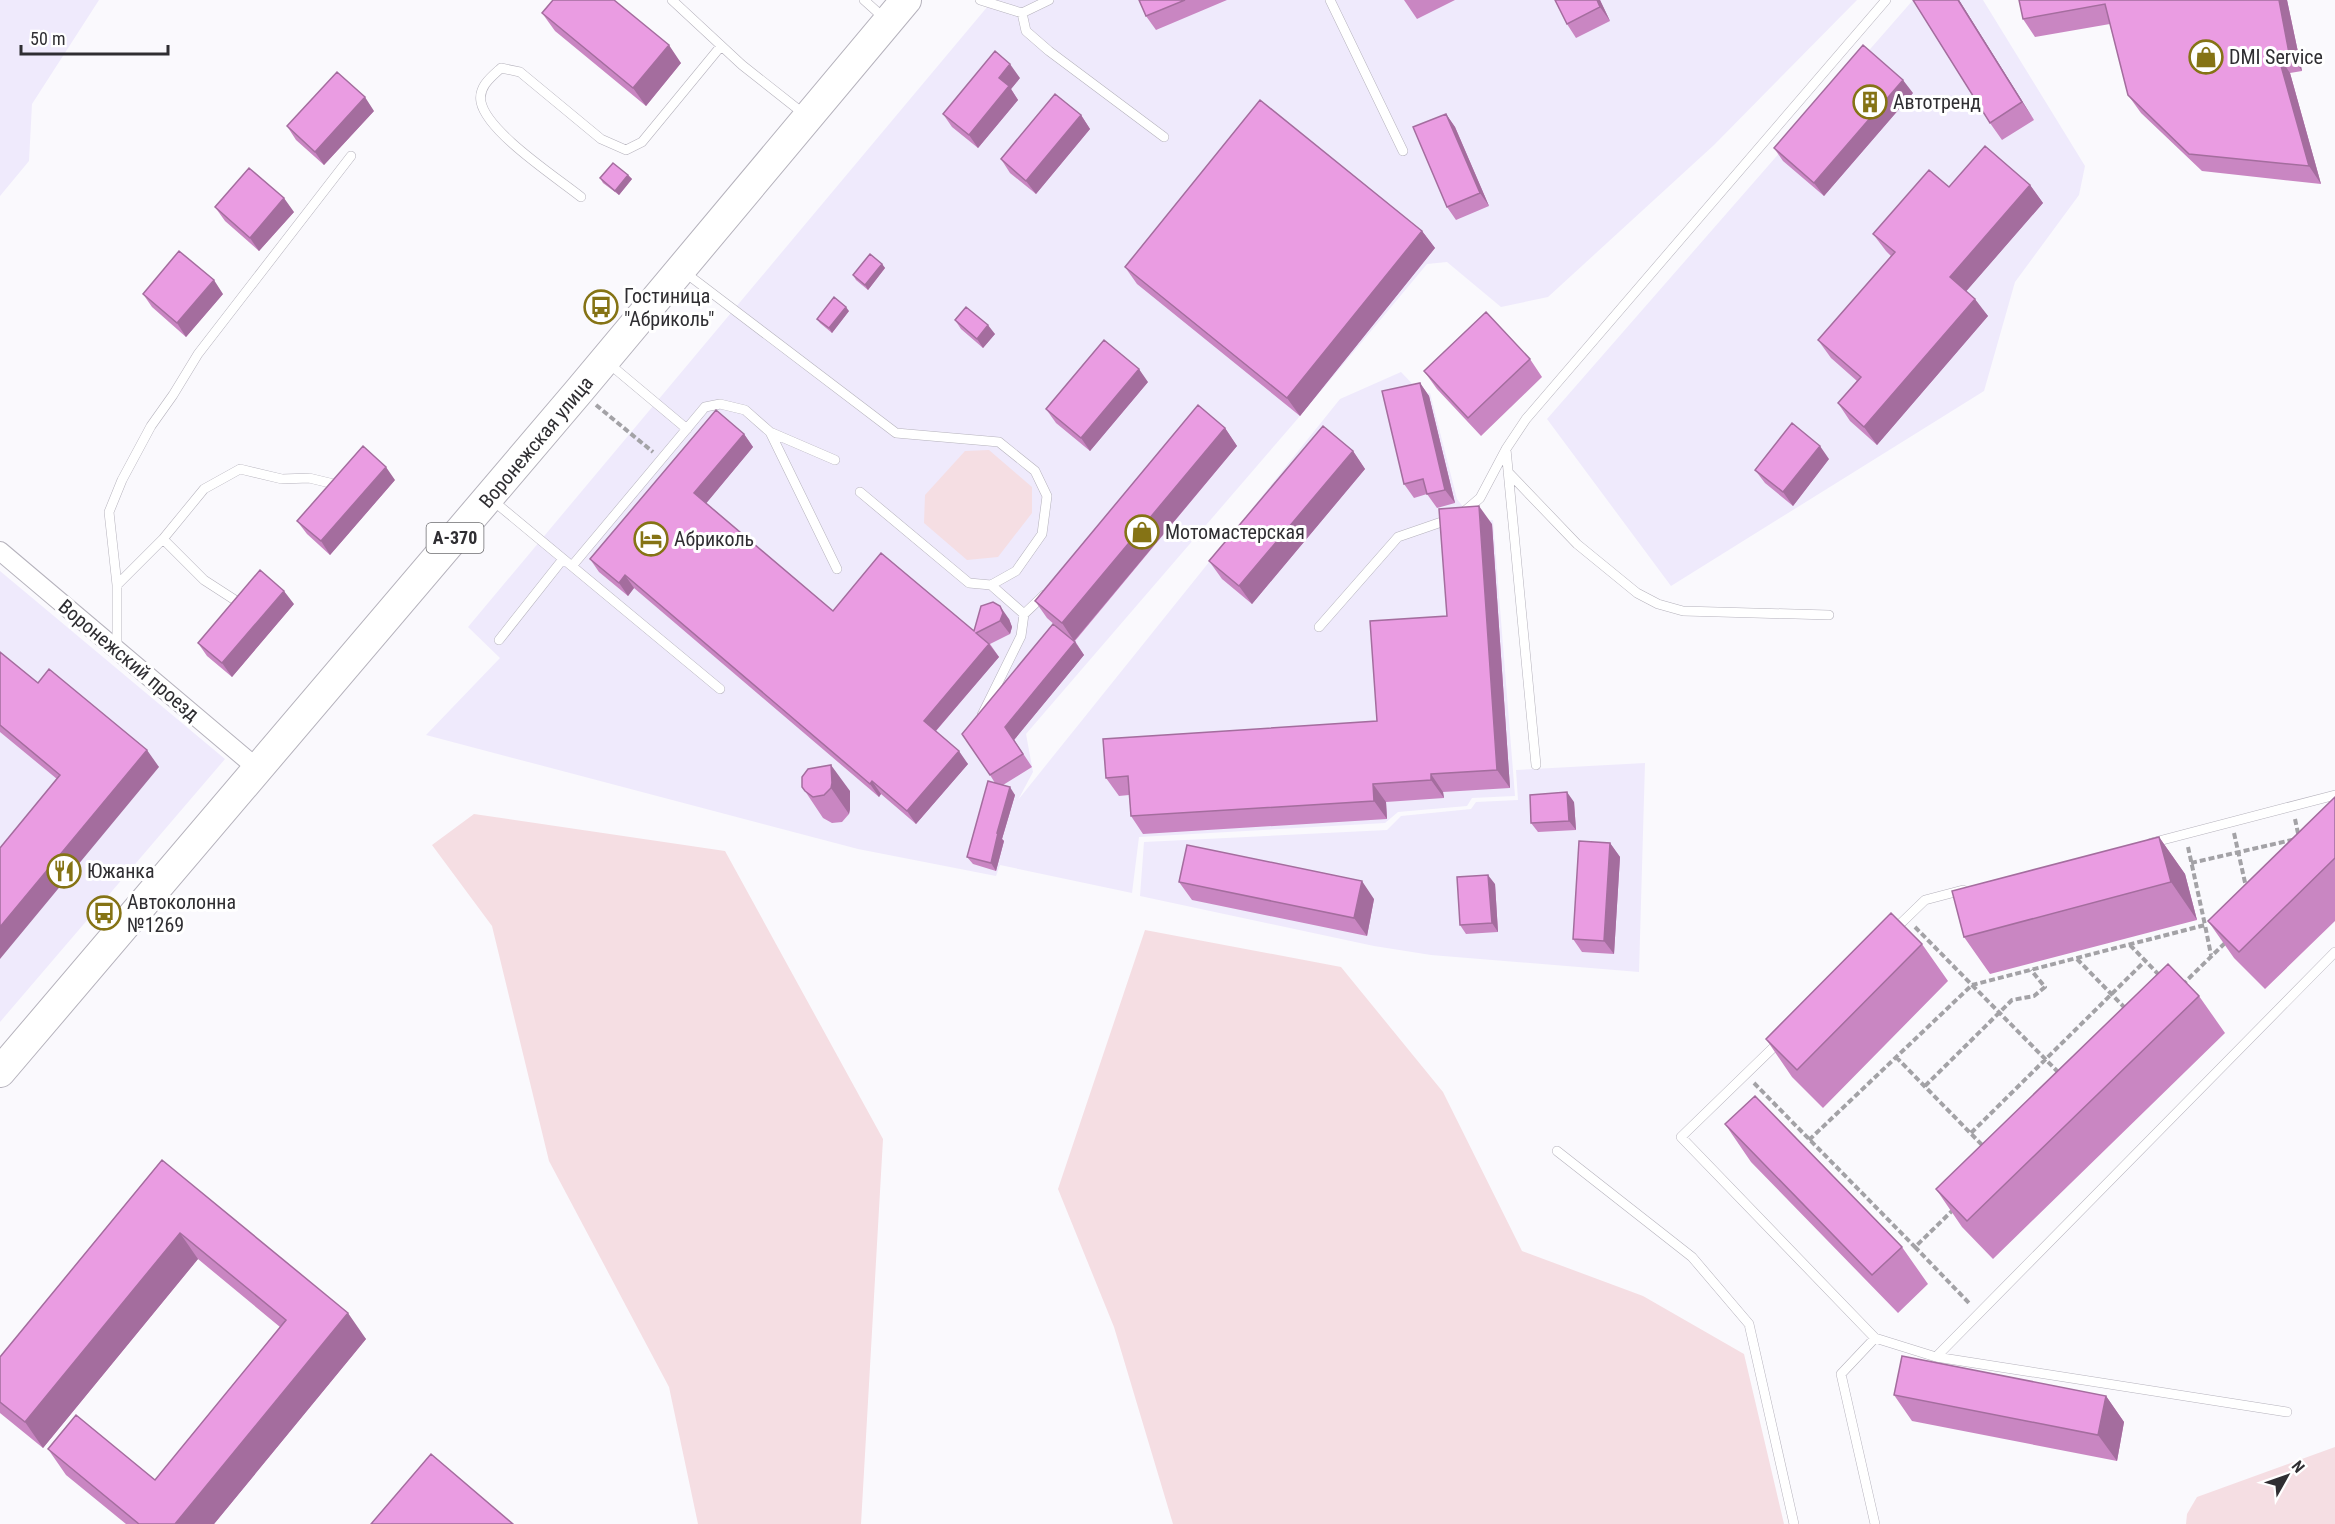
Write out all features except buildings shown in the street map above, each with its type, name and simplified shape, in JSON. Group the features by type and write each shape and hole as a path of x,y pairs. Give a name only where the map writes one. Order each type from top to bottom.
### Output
{"highway":[{"name":"Воронежская улица","path":"0,1072 605,361 900,6"}],"street":[{"name":"Воронежский проезд","path":"0,551 258,769"}],"lane":[{"path":"672,0 742,65 808,117"},
{"path":"864,0 900,6"},
{"path":"980,0 1022,13 1049,0"},
{"path":"1330,0 1403,152"},
{"path":"1319,627 1398,537 1459,516 1480,498 1506,449 1526,419 1886,0"},
{"path":"1022,13 1026,31 1164,137"},
{"path":"581,197 495,129 481,102 485,82 501,68 520,72 601,139 626,150 642,142 721,46"},
{"path":"117,649 117,585 109,512 122,480 146,435 198,354 351,156"},
{"path":"681,270 896,434 999,442 1035,471 1047,496 1042,534 1016,571 992,585 969,583 860,492"},
{"path":"605,361 687,429"},
{"path":"572,566 705,407 720,404 745,410 770,432 835,460"},
{"path":"770,432 837,569"},
{"path":"1506,449 1536,765"},
{"path":"117,585 163,540 204,489 240,469 282,479 309,478 334,484"},
{"path":"1508,472 1577,544 1637,593 1658,604 1683,611 1829,615"},
{"path":"489,498 720,689"},
{"path":"163,540 204,580 238,602"},
{"path":"499,640 563,559"},
{"path":"992,585 1024,614"},
{"path":"978,722 1021,636 1024,614 1048,590"},
{"path":"2141,846 2335,795"},
{"path":"1890,934 1925,900 1971,888"},
{"path":"1936,1357 2335,952"},
{"path":"1788,1034 1681,1137 1875,1338 1936,1357 2287,1412"},
{"path":"1557,1151 1692,1257 1749,1324 1794,1524"},
{"path":"1875,1338 1841,1374 1875,1524"}],"path":[{"path":"579,391 662,459"},
{"path":"2292,807 2301,846"},
{"path":"2231,822 2247,891"},
{"path":"2185,834 2211,956"},
{"path":"2191,863 2299,838"},
{"path":"1907,918 2068,1082"},
{"path":"1809,1140 1972,985 2205,925"},
{"path":"2175,992 2233,934"},
{"path":"2129,945 2168,984"},
{"path":"2077,958 2134,1017"},
{"path":"1971,1133 2145,961"},
{"path":"1925,1086 2012,1000 2034,996 2045,987 2031,970"},
{"path":"1896,1057 1986,1148"},
{"path":"1745,1075 1979,1313"},
{"path":"1915,1247 1957,1206"}],"shaded area":[{"path":"0,0 99,0 32,104 29,161 0,196"},
{"path":"993,0 1857,0 1714,145 1548,297 1501,307 1447,262 1427,264 1300,416 1026,734 1033,772 1018,800 1340,399 1401,372 1423,395 1430,393 1457,499 1475,522 1493,520 1515,796 1472,798 1467,806 1398,812 1385,823 1139,837 1132,893 1000,865 996,876 858,849 426,735 500,658 468,627"},
{"path":"1913,0 1983,0 2085,166 2079,195 2015,282 1984,391 1671,586 1547,419"},
{"path":"989,450 1032,487 1032,513 998,557 967,560 924,523 925,495 965,451"},
{"path":"0,571 225,759 0,1022"},
{"path":"1645,763 1639,972 1431,955 1374,946 1140,896 1144,842 1387,830 1401,816 1471,809 1476,802 1518,800 1516,770"},
{"path":"474,814 725,851 883,1139 861,1524 698,1524 669,1387 549,1161 492,926 432,845"},
{"path":"1145,930 1341,967 1443,1092 1522,1251 1643,1296 1744,1354 1784,1524 1173,1524 1114,1327 1058,1189"},
{"path":"2335,1447 2335,1524 2186,1524 2187,1514 2197,1497"}],"place":[{"name":"DMI Service","path":"2206,57"},
{"name":"Автотренд","path":"1870,102"},
{"name":"Гостиница \"Абриколь\"","path":"601,307"},
{"name":"Мотомастерская","path":"1142,532"},
{"name":"Абриколь","path":"651,539"},
{"name":"Южанка","path":"64,871"},
{"name":"Автоколонна №1269","path":"104,913"}]}
